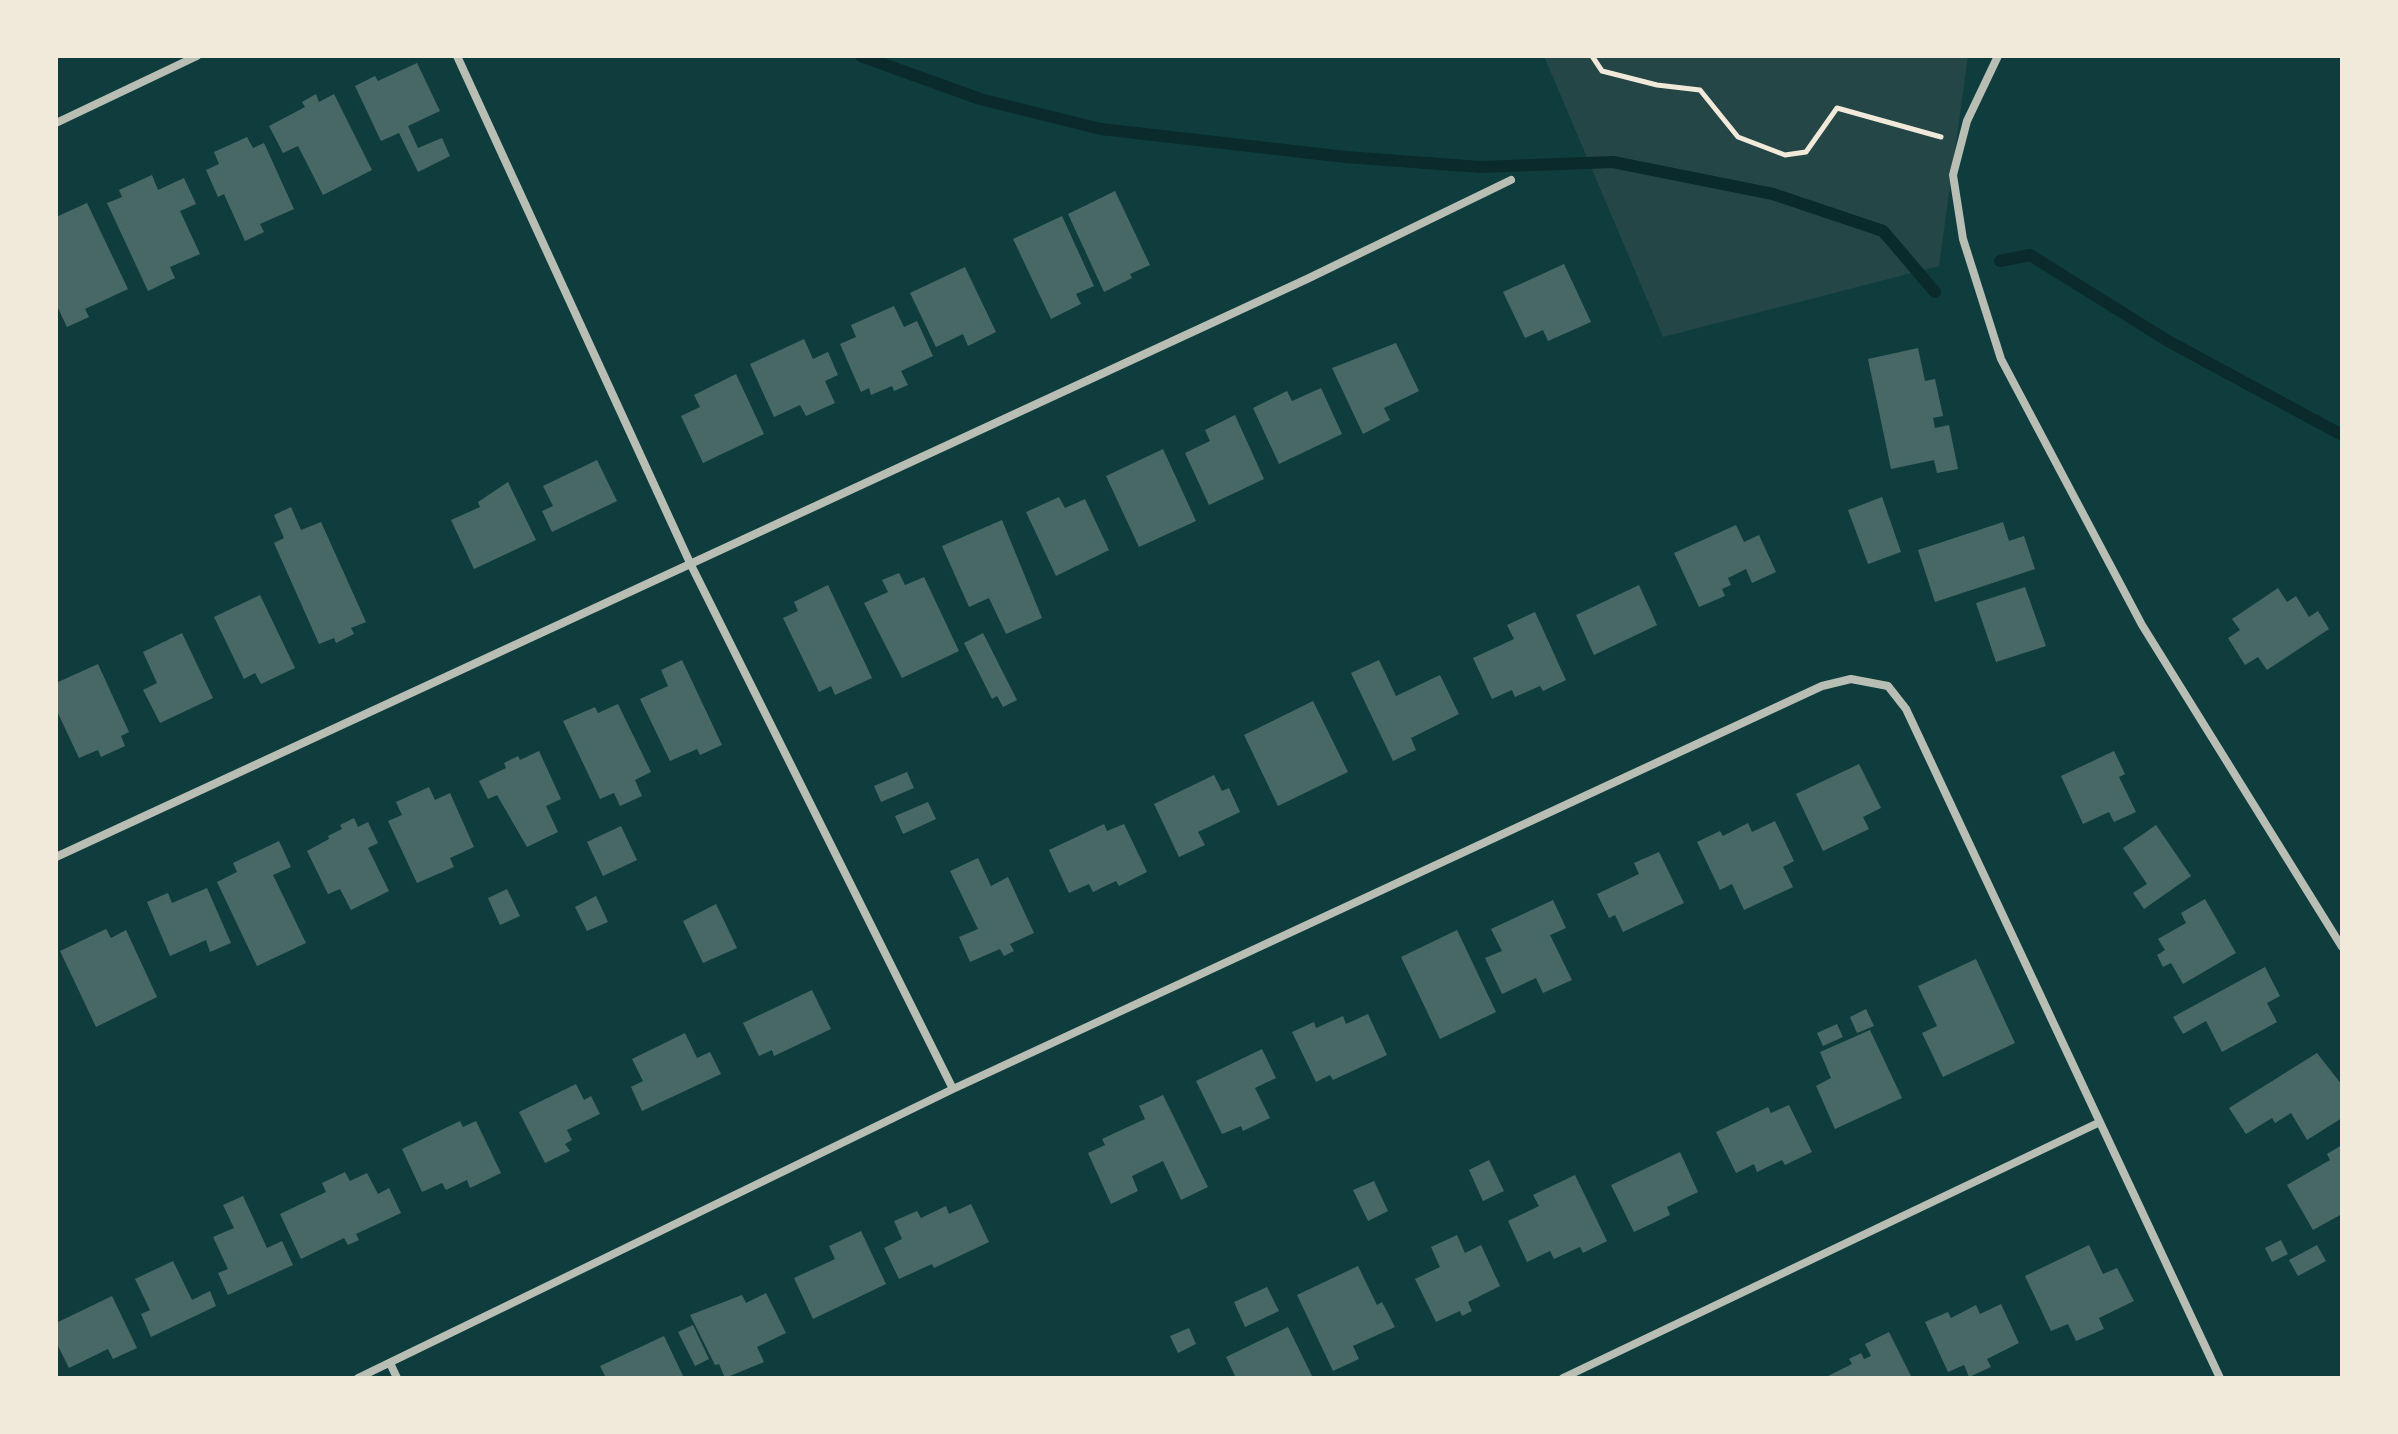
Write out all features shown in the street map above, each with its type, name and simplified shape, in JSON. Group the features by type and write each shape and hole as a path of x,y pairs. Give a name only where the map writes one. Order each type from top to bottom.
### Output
{"street":[{"path":"56,123 197,56"},
{"path":"457,56 691,565 953,1089"},
{"path":"1998,56 1967,121 1953,175 1963,239 2001,359 2142,625 2342,947"},
{"path":"56,857 1307,279 1511,180"},
{"path":"358,1378 953,1089 1822,686 1851,679 1888,686 1906,709 2220,1378"},
{"path":"1563,1378 2098,1123"},
{"path":"390,1363 397,1378"}],"path":[{"path":"1592,56 1602,71 1657,85 1700,90 1738,137 1785,155 1806,152 1837,108 1961,142"}],"shaded area":[{"path":"1544,56 1968,56 1939,266 1663,337"}],"building":[{"path":"417,63 440,111 408,126 418,148 442,138 450,156 418,172 399,133 381,141 355,86 375,76 378,81"},
{"path":"316,94 319,102 334,94 372,170 323,195 298,146 283,153 269,126 305,107 302,102"},
{"path":"247,137 253,148 264,143 294,209 260,224 264,232 245,241 224,194 218,197 206,170 219,164 214,152"},
{"path":"152,175 158,190 184,178 196,204 180,211 200,254 170,267 175,278 148,291 107,203 122,197 119,190"},
{"path":"1115,191 1150,265 1104,292 1068,214"},
{"path":"87,203 128,289 85,309 89,317 67,327 56,304 56,217"},
{"path":"1062,216 1094,286 1076,294 1081,304 1051,319 1013,239"},
{"path":"1564,264 1591,322 1548,341 1543,330 1525,338 1503,292"},
{"path":"965,267 996,332 968,346 963,334 936,347 910,293"},
{"path":"894,306 904,327 917,321 933,356 901,371 908,385 894,391 892,386 871,395 869,388 861,392 840,344 856,337 851,325"},
{"path":"804,339 813,359 828,352 838,375 825,381 835,403 806,416 800,405 774,417 750,364"},
{"path":"1396,343 1419,391 1384,408 1390,420 1363,434 1332,368"},
{"path":"1918,348 1925,381 1935,379 1943,416 1933,418 1935,428 1949,425 1958,469 1937,473 1934,460 1891,469 1868,359"},
{"path":"736,374 764,434 703,463 681,416 700,407 694,395"},
{"path":"1321,388 1342,434 1279,464 1253,408 1287,391 1292,401"},
{"path":"1235,415 1264,479 1209,505 1185,453 1210,441 1205,430"},
{"path":"1163,449 1196,521 1139,547 1106,476"},
{"path":"597,460 617,501 552,532 542,511 553,506 543,486"},
{"path":"508,482 536,540 474,569 451,520 480,507 478,502"},
{"path":"1059,497 1065,508 1085,499 1109,550 1056,576 1026,512"},
{"path":"1882,497 1901,552 1868,564 1848,510"},
{"path":"291,507 301,530 321,522 366,622 351,628 354,634 336,643 334,638 319,644 274,543 284,538 274,515"},
{"path":"1002,520 1042,618 1006,634 989,598 969,607 942,546"},
{"path":"2003,522 2009,541 2024,536 2035,569 1935,602 1918,550"},
{"path":"1736,525 1744,542 1759,535 1776,572 1752,583 1746,569 1728,578 1731,585 1722,589 1725,596 1699,607 1674,553"},
{"path":"899,573 905,585 924,577 959,651 902,678 864,603 888,592 882,580"},
{"path":"828,585 872,678 835,695 831,686 819,692 783,618 798,611 794,602"},
{"path":"1639,585 1657,625 1594,655 1576,615"},
{"path":"2025,587 2046,646 1996,662 1976,603"},
{"path":"2278,588 2287,602 2296,596 2309,617 2318,611 2329,629 2267,670 2258,657 2245,665 2228,638 2240,630 2232,619"},
{"path":"260,595 295,668 261,684 255,673 244,679 214,617"},
{"path":"1535,612 1566,680 1543,691 1540,686 1515,697 1512,690 1492,699 1473,658 1514,639 1507,625"},
{"path":"182,633 213,698 160,723 143,690 157,683 143,652"},
{"path":"983,633 1017,700 1003,707 997,696 992,699 964,643"},
{"path":"682,660 722,745 700,755 697,749 670,761 640,699 668,686 661,670"},
{"path":"1379,660 1396,696 1440,675 1459,714 1411,738 1416,750 1393,761 1351,673"},
{"path":"98,664 129,732 121,736 125,746 101,757 98,750 79,758 56,709 56,683"},
{"path":"1313,701 1348,772 1278,806 1244,735"},
{"path":"618,704 651,772 635,780 642,796 620,806 614,793 600,799 563,721 595,707 598,713"},
{"path":"539,751 561,799 546,806 558,832 527,847 497,795 488,799 479,781 506,768 504,763 518,756 520,760"},
{"path":"2114,751 2125,774 2119,777 2136,812 2114,822 2109,812 2083,824 2061,776"},
{"path":"1859,764 1881,808 1863,817 1869,829 1823,851 1796,794"},
{"path":"907,772 914,788 881,802 874,786"},
{"path":"1214,775 1222,791 1229,788 1240,812 1198,832 1205,845 1179,857 1154,804"},
{"path":"429,787 435,800 450,793 474,847 450,858 454,867 417,883 388,821 402,815 396,802"},
{"path":"928,802 936,819 903,834 895,816"},
{"path":"354,818 358,827 368,822 378,843 368,848 389,891 351,910 340,889 328,894 307,851 329,839 328,836 342,829 340,825"},
{"path":"1775,821 1794,861 1783,867 1793,887 1744,910 1732,884 1720,890 1697,842 1720,831 1723,836 1748,823 1752,832"},
{"path":"1104,824 1107,831 1124,824 1147,872 1119,886 1116,881 1093,892 1089,884 1069,893 1049,850"},
{"path":"2156,825 2191,876 2144,909 2133,893 2147,884 2123,848"},
{"path":"621,826 637,860 603,876 587,842"},
{"path":"279,841 291,867 273,875 306,943 257,966 217,882 237,872 233,863"},
{"path":"1659,852 1684,903 1623,932 1615,915 1609,918 1597,894 1639,874 1634,863"},
{"path":"978,858 991,886 1008,877 1034,933 1010,944 1014,951 1004,956 1000,949 970,962 959,937 978,929 950,871"},
{"path":"207,888 231,943 210,952 206,940 170,956 147,902 168,893 172,903"},
{"path":"507,889 520,916 500,925 488,898"},
{"path":"596,896 608,922 587,931 575,907"},
{"path":"2205,899 2236,953 2183,984 2171,963 2163,967 2157,955 2165,950 2158,939 2186,923 2181,913"},
{"path":"1553,900 1566,928 1550,935 1572,980 1543,993 1536,978 1502,994 1485,958 1502,951 1491,929"},
{"path":"716,904 737,948 703,963 683,921"},
{"path":"106,929 111,938 126,930 157,997 96,1027 60,951"},
{"path":"1457,930 1496,1012 1440,1039 1401,957"},
{"path":"1976,959 2015,1043 1943,1077 1922,1033 1937,1026 1918,986"},
{"path":"2265,967 2280,996 2267,1003 2277,1022 2222,1052 2206,1021 2183,1034 2173,1017"},
{"path":"812,990 831,1029 774,1056 772,1050 759,1056 743,1023"},
{"path":"1866,1009 1874,1026 1857,1033 1850,1017"},
{"path":"1368,1014 1387,1055 1333,1080 1330,1075 1316,1082 1292,1032 1314,1022 1316,1028 1343,1016 1346,1024"},
{"path":"1837,1024 1843,1037 1823,1046 1817,1033"},
{"path":"1870,1030 1902,1098 1835,1129 1816,1086 1831,1078 1820,1052"},
{"path":"685,1033 697,1058 710,1052 721,1074 642,1111 631,1087 643,1081 632,1059"},
{"path":"1262,1049 1276,1078 1255,1088 1270,1118 1243,1131 1241,1126 1222,1134 1196,1081"},
{"path":"2317,1053 2342,1085 2342,1118 2307,1140 2291,1113 2275,1123 2272,1118 2246,1134 2229,1108"},
{"path":"576,1084 584,1100 591,1096 600,1114 567,1130 572,1140 565,1144 570,1151 545,1163 519,1112"},
{"path":"1163,1095 1208,1187 1181,1200 1163,1161 1132,1176 1138,1191 1111,1204 1088,1153 1105,1145 1102,1139 1145,1119 1139,1106"},
{"path":"1789,1105 1812,1152 1785,1165 1782,1160 1757,1172 1754,1164 1736,1173 1716,1132 1768,1107 1771,1113"},
{"path":"460,1121 463,1127 476,1121 501,1173 470,1188 467,1180 446,1190 442,1183 422,1192 402,1149"},
{"path":"2342,1145 2342,1214 2313,1230 2287,1185 2330,1160 2327,1154"},
{"path":"1680,1152 1698,1192 1667,1207 1670,1215 1634,1232 1611,1185"},
{"path":"1489,1160 1504,1191 1483,1201 1469,1170"},
{"path":"345,1172 350,1181 367,1173 378,1194 389,1188 401,1213 356,1234 359,1240 348,1245 344,1238 301,1259 280,1214 326,1192 322,1183"},
{"path":"1575,1175 1607,1241 1583,1253 1580,1247 1554,1259 1550,1251 1527,1262 1508,1221 1539,1206 1533,1195"},
{"path":"1374,1181 1388,1211 1368,1221 1353,1190"},
{"path":"243,1196 267,1248 282,1241 293,1265 228,1295 218,1273 228,1269 213,1237 234,1228 223,1205"},
{"path":"971,1204 989,1242 934,1268 932,1264 899,1279 884,1248 902,1239 894,1221 917,1211 921,1218 946,1206 949,1214"},
{"path":"861,1231 886,1284 813,1319 794,1278 835,1259 829,1246"},
{"path":"1457,1235 1465,1253 1481,1245 1500,1286 1468,1302 1472,1311 1462,1316 1460,1311 1436,1322 1415,1279 1440,1267 1431,1247"},
{"path":"2281,1240 2288,1254 2272,1262 2265,1248"},
{"path":"2089,1245 2103,1274 2117,1268 2134,1301 2099,1318 2104,1329 2076,1341 2068,1324 2051,1331 2025,1276"},
{"path":"2317,1245 2326,1261 2298,1276 2289,1260"},
{"path":"173,1261 192,1300 210,1291 216,1306 151,1337 141,1314 150,1310 135,1279"},
{"path":"1358,1266 1377,1305 1382,1302 1395,1327 1353,1346 1359,1359 1333,1371 1297,1295"},
{"path":"1267,1287 1279,1311 1245,1327 1234,1302"},
{"path":"766,1293 786,1333 757,1347 764,1362 725,1378 719,1364 715,1365 690,1315 742,1295 746,1303"},
{"path":"112,1296 137,1348 113,1359 108,1349 69,1368 56,1342 56,1323"},
{"path":"2001,1304 2019,1343 1987,1359 1991,1367 1969,1377 1964,1365 1948,1372 1925,1322 1948,1312 1951,1318 1976,1305 1980,1314"},
{"path":"693,1325 709,1359 695,1366 678,1332"},
{"path":"1288,1327 1313,1378 1236,1378 1226,1357"},
{"path":"1189,1328 1196,1344 1178,1353 1170,1336"},
{"path":"1889,1332 1912,1378 1824,1378 1852,1364 1849,1359 1861,1353 1864,1359 1871,1356 1865,1344"},
{"path":"664,1336 684,1378 606,1378 600,1366"}],"waterway":[{"path":"861,56 980,99 1101,129 1346,157 1480,167 1613,162 1773,194 1883,231 1935,292"},
{"path":"2000,261 2030,255 2168,341 2342,435"}]}
